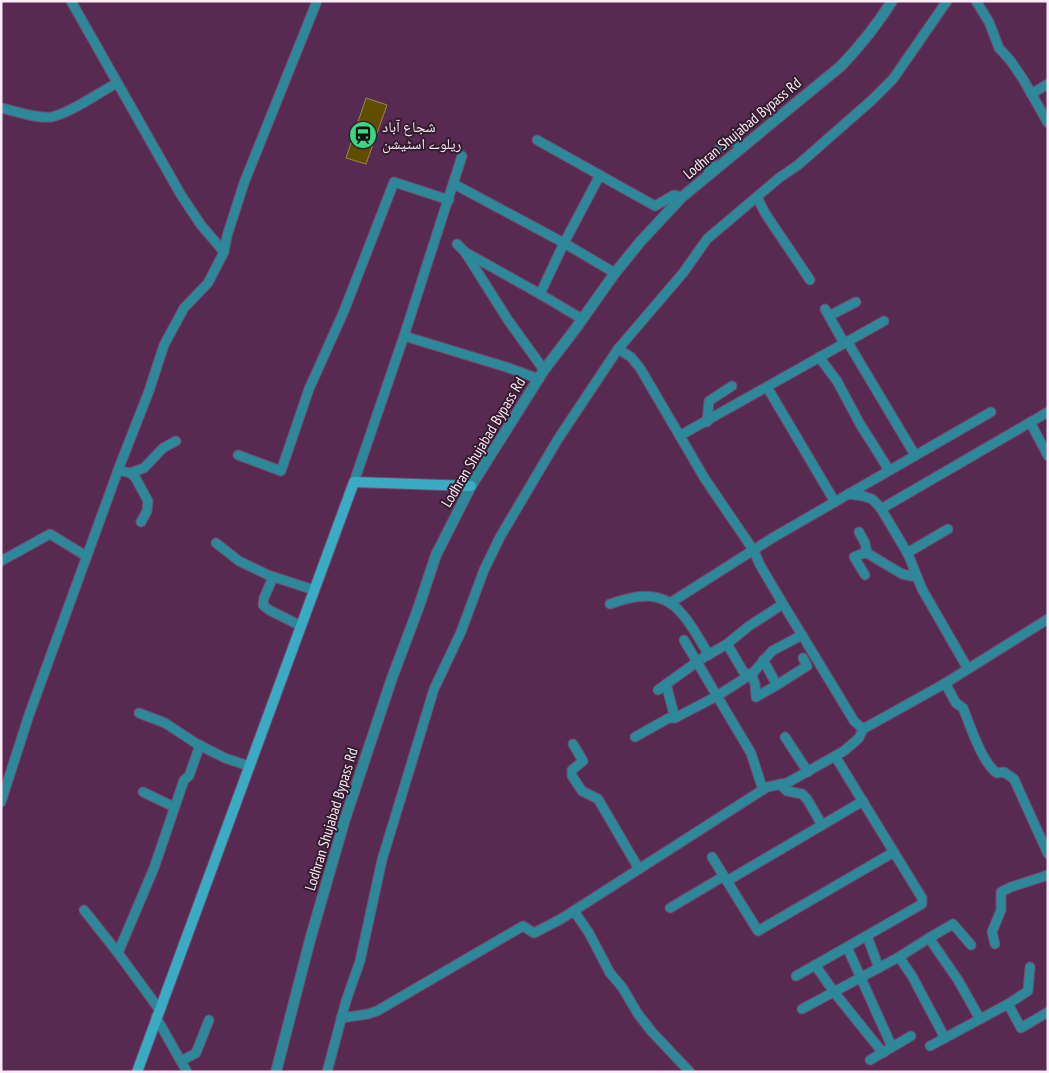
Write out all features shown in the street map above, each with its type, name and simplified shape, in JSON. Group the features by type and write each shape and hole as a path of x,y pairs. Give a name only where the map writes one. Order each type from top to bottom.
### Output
{"main road":[{"path":"136,1072 354,482 471,486"}],"street":[{"path":"71,1 181,195 201,225 224,252"},
{"path":"2,799 28,716 149,391 164,345 184,308 208,283 224,252 227,236 244,183 318,1"},
{"name":"Lodhran Shujabad Bypass Rd","path":"276,1072 310,940 345,819 392,678 436,555 471,486 542,375 615,273 640,242 682,197 840,66 872,31 892,1"},
{"path":"327,1072 346,1001 360,962 382,860 407,783 434,689 461,632 484,570 500,537 558,439 618,349 683,273 707,239 852,119 893,79 947,1"},
{"path":"976,1 988,22 999,48 1010,60 1048,124"},
{"path":"1,108 41,117 51,117 62,114 117,82"},
{"path":"1031,94 1048,84"},
{"path":"537,140 655,206 674,195 682,197"},
{"path":"708,175 712,157 720,146 733,141 743,147"},
{"path":"354,482 404,336 462,156"},
{"path":"540,294 564,243 600,175"},
{"path":"238,455 281,471 309,389 344,311 394,182 449,200"},
{"path":"454,184 564,243 615,273"},
{"path":"757,197 810,280"},
{"path":"458,244 542,375"},
{"path":"464,252 582,319"},
{"path":"856,302 827,313 915,455"},
{"path":"680,435 884,322"},
{"path":"404,336 506,367 542,375"},
{"path":"618,349 631,358 640,368 705,479 754,551 760,565 854,721 863,729"},
{"path":"818,357 837,381 860,424 889,470"},
{"path":"706,422 709,401 732,386"},
{"path":"767,387 835,502"},
{"path":"670,602 848,494 991,412"},
{"path":"881,509 1048,412"},
{"path":"1030,422 1048,456"},
{"path":"130,473 144,468 163,448 176,441"},
{"path":"118,470 130,473 135,477 148,501 147,511 141,522"},
{"path":"848,494 863,496 872,500 881,509 907,553 922,589 968,669"},
{"path":"907,553 948,529"},
{"path":"859,532 865,543 867,553"},
{"path":"1,561 50,534 86,556"},
{"path":"216,543 239,561 273,577 314,590"},
{"path":"865,575 854,558 867,553 902,574 917,577"},
{"path":"273,577 263,605 277,615 301,626"},
{"path":"610,604 625,598 661,597 678,607 709,655"},
{"path":"675,718 662,687 783,604"},
{"path":"341,1018 377,1011 524,926 534,933 574,911 763,790 772,785 787,783 835,756 859,738 863,729 945,683 1048,619"},
{"path":"634,737 669,718 675,718 717,696 749,675 772,652 802,635"},
{"path":"684,640 751,754 763,790"},
{"path":"727,644 755,684 756,697 808,666 803,658"},
{"path":"763,660 777,685"},
{"path":"945,683 956,703 963,708 984,757 992,770 997,773 1004,772 1014,779 1048,854"},
{"path":"139,713 165,723 200,746 225,758 249,766"},
{"path":"785,737 808,772"},
{"path":"573,744 583,761 572,770 572,776 582,791 598,799 639,869"},
{"path":"118,953 154,868 184,780 189,776 200,746"},
{"path":"796,976 922,904 922,898 835,756"},
{"path":"780,784 787,791 802,794 808,799 822,825"},
{"path":"143,792 174,807"},
{"path":"670,908 863,801"},
{"path":"712,857 758,931 894,852"},
{"path":"995,944 992,932 1001,910 1001,892 1048,875"},
{"path":"84,910 118,953 158,1013 187,1072"},
{"path":"574,911 589,933 610,973 622,987 638,1014 688,1071"},
{"path":"802,1009 899,957 954,924 971,945"},
{"path":"867,936 879,968"},
{"path":"929,938 958,980 980,1019"},
{"path":"848,947 892,1048"},
{"path":"899,957 912,976 944,1038"},
{"path":"815,965 883,1053"},
{"path":"930,1046 1008,1004 1028,991 1030,967"},
{"path":"1008,1004 1021,1028 1048,1012"},
{"path":"181,1061 196,1054 209,1020"},
{"path":"870,1060 911,1036"}],"building":[{"path":"366,98 387,105 366,164 346,158"}],"place":[{"name":"شجاع آباد ریلوے اسٹیشن","path":"363,135"}]}
